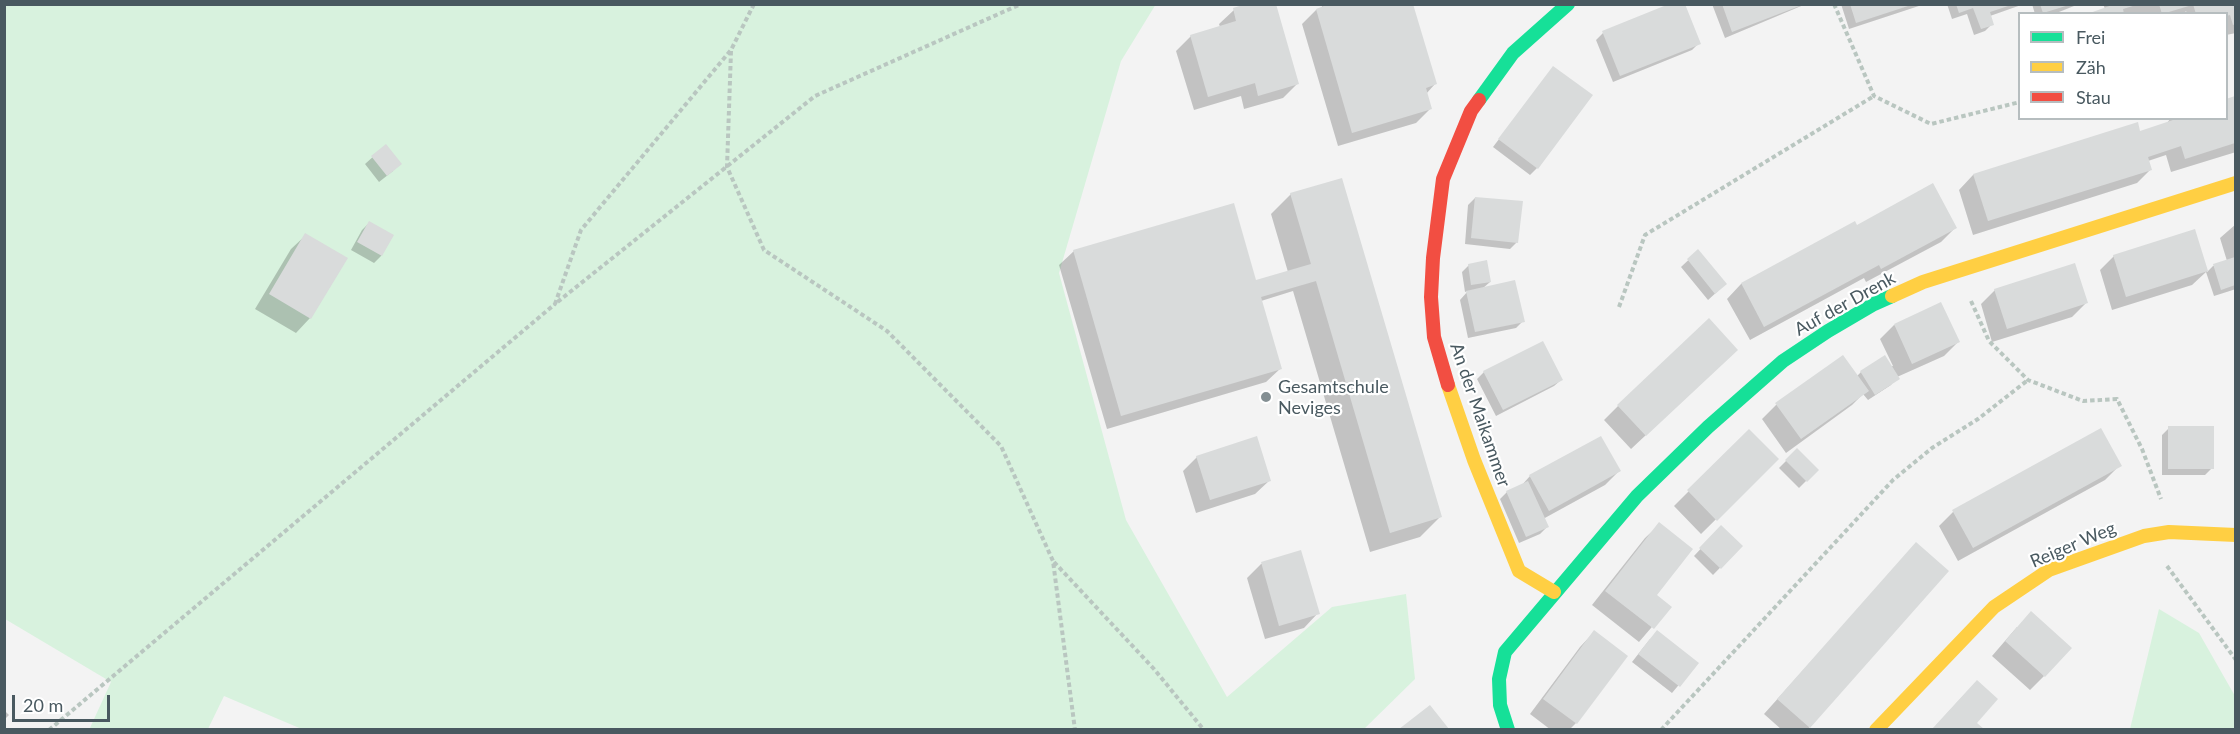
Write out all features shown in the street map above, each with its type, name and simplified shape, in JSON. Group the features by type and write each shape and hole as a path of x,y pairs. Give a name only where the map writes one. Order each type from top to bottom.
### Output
{"street":[{"name":"An der Maikammer","path":"1554,592 1519,571 1452,399 1434,336 1431,297 1433,258 1443,179 1471,111 1513,53 1568,4"},
{"name":"Auf der Drenk","path":"1554,592 1637,496 1708,427 1783,361 1828,331 1874,304 1923,282 2235,183"},
{"name":"Reiger Weg","path":"1876,729 1994,607 2049,570 2144,536 2169,532 2235,535"},
{"path":"1509,729 1500,705 1499,679 1505,652 1554,592"}],"path":[{"path":"555,304 581,230 731,50 754,4"},
{"path":"48,729 555,304 815,96 1021,4"},
{"path":"1834,4 1874,96 1931,124 2018,102"},
{"path":"731,50 727,166 764,250 887,331 1001,446 1053,561 1075,729"},
{"path":"1619,307 1645,235 1874,96"},
{"path":"1959,269 1989,341 2028,380 2083,401 2117,399 2142,448 2165,511 2169,532"},
{"path":"1661,729 1893,480 1932,448 1978,419 2028,380"},
{"path":"2144,536 2211,624 2235,660"},
{"path":"1053,561 1154,669 1204,729"}],"green space":[{"path":"1156,4 1121,61 1059,273 1126,520 1227,697 1332,607 1406,594 1415,679 1363,730 304,730 224,696 208,729 89,730 111,682 5,619 5,5"},
{"path":"2159,609 2199,633 2235,696 2235,729 2130,729"}],"building":[{"path":"1246,4 1276,4 1299,84 1258,96 1255,83 1208,97 1190,35 1236,21 1233,8"},
{"path":"1329,4 1413,4 1437,84 1426,88 1432,109 1352,133 1316,9"},
{"path":"1669,4 1685,4 1701,44 1620,76 1602,31"},
{"path":"1722,4 1802,4 1802,5 1732,32"},
{"path":"1850,4 1911,4 1911,5 1856,23"},
{"path":"1956,4 2011,5 1990,12 1994,25 1981,29 1973,8 1959,13"},
{"path":"2040,4 2069,5 2046,12 2043,12"},
{"path":"2115,4 2136,5 2123,9 2124,12 2093,12"},
{"path":"2159,4 2192,4 2169,12 2161,12"},
{"path":"2193,4 2235,4 2235,24 2233,25 2228,12 2195,12"},
{"path":"1553,66 1593,95 1538,169 1498,139"},
{"path":"2235,96 2235,143 2185,159 2181,146 2148,157 2152,170 1988,221 1973,174 2138,122 2140,131 2173,120 2228,120 2228,98"},
{"path":"386,144 402,164 387,176 371,156"},
{"path":"1342,178 1442,517 1390,533 1316,281 1261,297 1282,369 1121,416 1073,250 1234,203 1256,280 1311,264 1290,193"},
{"path":"1933,183 1957,228 1881,269 1879,265 1764,327 1741,283 1855,221 1857,225"},
{"path":"1475,197 1523,201 1518,243 1471,238"},
{"path":"369,221 394,235 382,256 357,242"},
{"path":"2195,229 2208,271 2126,297 2113,255"},
{"path":"305,233 348,258 311,319 269,294"},
{"path":"1698,249 1727,284 1715,294 1687,259"},
{"path":"2235,257 2235,285 2221,290 2213,264"},
{"path":"1487,260 1491,282 1471,285 1468,264"},
{"path":"2075,263 2088,303 2007,329 1994,289"},
{"path":"1515,280 1525,322 1475,332 1466,291"},
{"path":"1941,302 1960,342 1912,364 1894,324"},
{"path":"1709,318 1738,350 1646,436 1617,405"},
{"path":"1543,341 1563,380 1503,410 1483,371"},
{"path":"1843,355 1869,391 1801,439 1775,403"},
{"path":"1885,355 1900,379 1875,395 1860,371"},
{"path":"2168,426 2214,426 2214,469 2168,469"},
{"path":"2101,428 2122,466 1973,548 1952,510"},
{"path":"1749,429 1779,459 1717,521 1687,490"},
{"path":"1257,436 1271,481 1210,500 1196,456"},
{"path":"1601,436 1621,471 1549,511 1529,475"},
{"path":"1797,448 1819,470 1807,482 1785,460"},
{"path":"1528,481 1549,527 1526,537 1506,491"},
{"path":"1659,522 1693,549 1657,595 1672,607 1654,629 1605,591"},
{"path":"1721,525 1743,546 1721,569 1699,548"},
{"path":"1916,542 1949,571 1810,728 1777,699"},
{"path":"1301,550 1320,614 1279,626 1261,562"},
{"path":"2031,611 2072,648 2045,677 2005,641"},
{"path":"1594,630 1628,656 1577,724 1543,699"},
{"path":"1657,630 1699,663 1680,687 1638,654"},
{"path":"1977,680 1998,699 1977,723 1984,729 1932,729"},
{"path":"1430,705 1449,729 1399,729"}],"traffic: fast":[{"path":"1479,100 1513,53 1568,4"},
{"path":"1508,730 1500,705 1499,679 1505,652 1637,496 1708,427 1783,361 1828,331 1892,296"}],"traffic: slow":[{"path":"1892,296 1923,282 2236,183"},
{"path":"1448,385 1474,460 1519,571 1554,592"},
{"path":"1876,730 1994,607 2049,570 2144,536 2169,532 2236,535"}],"traffic: jam":[{"path":"1448,385 1434,337 1431,297 1433,258 1443,179 1471,111 1479,100"}],"place":[{"name":"Gesamtschule Neviges","path":"1266,397"}]}
